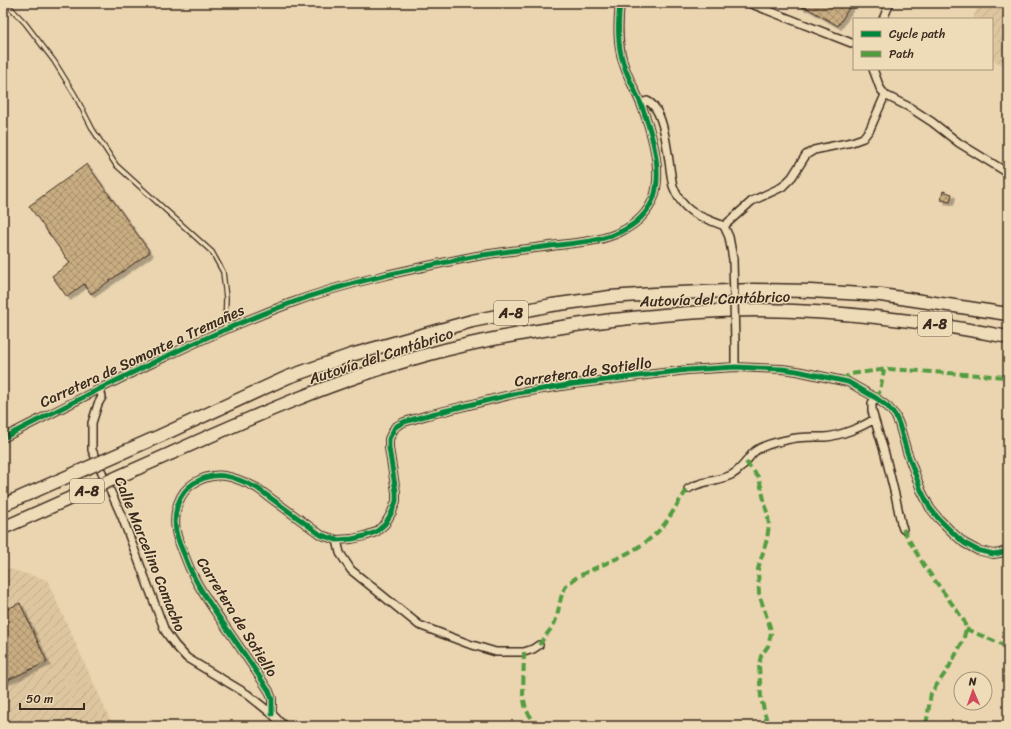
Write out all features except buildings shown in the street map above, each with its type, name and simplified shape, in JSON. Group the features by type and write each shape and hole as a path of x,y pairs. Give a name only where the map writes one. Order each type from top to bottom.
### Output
{"highway":[{"name":"Autovía del Cantábrico","path":"3,505 162,435 288,377 351,355 472,321 552,305 654,294 754,290 810,290 881,294 1008,314"},
{"path":"881,294 921,293 1008,306"},
{"name":"Autovía del Cantábrico","path":"3,528 262,413 362,376 426,355 554,327 671,313 758,310 810,312 916,321 1008,337"}],"street":[{"name":"Carretera de Somonte a Tremañes","path":"3,438 100,389 225,329 294,302 394,273 480,256 599,240 620,233 635,224 645,214 654,197 657,178 649,127 641,104 622,61 618,36 620,3"},
{"path":"750,3 853,44"},
{"path":"884,18 890,3"},
{"path":"873,70 884,95 909,107 932,122 959,143 1008,173"},
{"path":"724,226 752,201 782,187 792,178 806,155 814,150 852,142 863,138 870,130 884,95"},
{"path":"641,104 646,101 650,102 663,126 670,172 677,196 686,208 698,216 724,226 730,237 735,367"},
{"name":"Carretera de Sotiello","path":"272,714 272,699 269,691 193,576 176,533 175,520 178,504 183,493 193,484 204,478 215,475 229,476 257,488 321,535 337,540 365,536 376,532 385,524 392,512 396,500 389,448 389,439 395,427 404,422 428,415 518,393 574,384 687,370 735,367 797,371 848,382 876,398 895,414 920,490 930,508 938,518 960,539 977,550 993,554 1008,550"},
{"name":"Calle Marcelino Camacho","path":"100,389 102,397 98,404 92,423 92,450 122,517 164,631 187,658 247,694 272,714 284,726"},
{"path":"876,398 872,403 872,411 885,454 903,529"},
{"path":"688,490 694,485 722,480 735,473 744,465 755,451 768,445 788,439 836,435 867,424 874,419"},
{"path":"337,540 340,554 350,570 418,625 469,644 496,652 524,652 533,649 540,644"}],"lane":[{"path":"6,3 25,23 54,60 75,95 93,130 116,165 212,252 223,272 226,298 225,329"}],"shaded area":[{"path":"979,3 1008,3 1008,67 993,60 993,18 973,18"},
{"path":"3,567 47,580 113,726 3,726"}],"marked path":[{"path":"842,380 850,374 888,369 1008,377"},
{"path":"876,398 880,391 884,370"},
{"path":"746,462 759,478 769,525 767,539 758,569 759,594 771,633 768,646 761,656 759,665 761,698 768,726"},
{"path":"539,645 555,622 561,597 568,584 583,574 628,553 647,541 659,531 668,520 688,489"},
{"path":"903,529 925,567 964,621 966,629 963,641 948,669 931,693 926,726"},
{"path":"966,629 1008,647"},
{"path":"524,652 523,695 526,710 537,726"}],"cycle path":[{"path":"3,438 181,349 254,317 313,295 430,265 477,256 608,237 631,226 645,213 651,203 654,197 657,174 655,150 649,126 621,55 618,33 620,3"},
{"path":"272,714 272,699 269,691 200,589 179,543 175,517 180,498 184,492 194,483 202,479 210,476 226,476 257,488 321,535 337,540 365,536 376,532 385,524 396,501 389,448 389,439 395,427 404,422 428,415 518,393 574,384 687,370 735,367 782,369 848,382 876,398 888,407 895,415 921,490 930,508 938,518 964,543 977,550 993,554 1008,550"}]}
